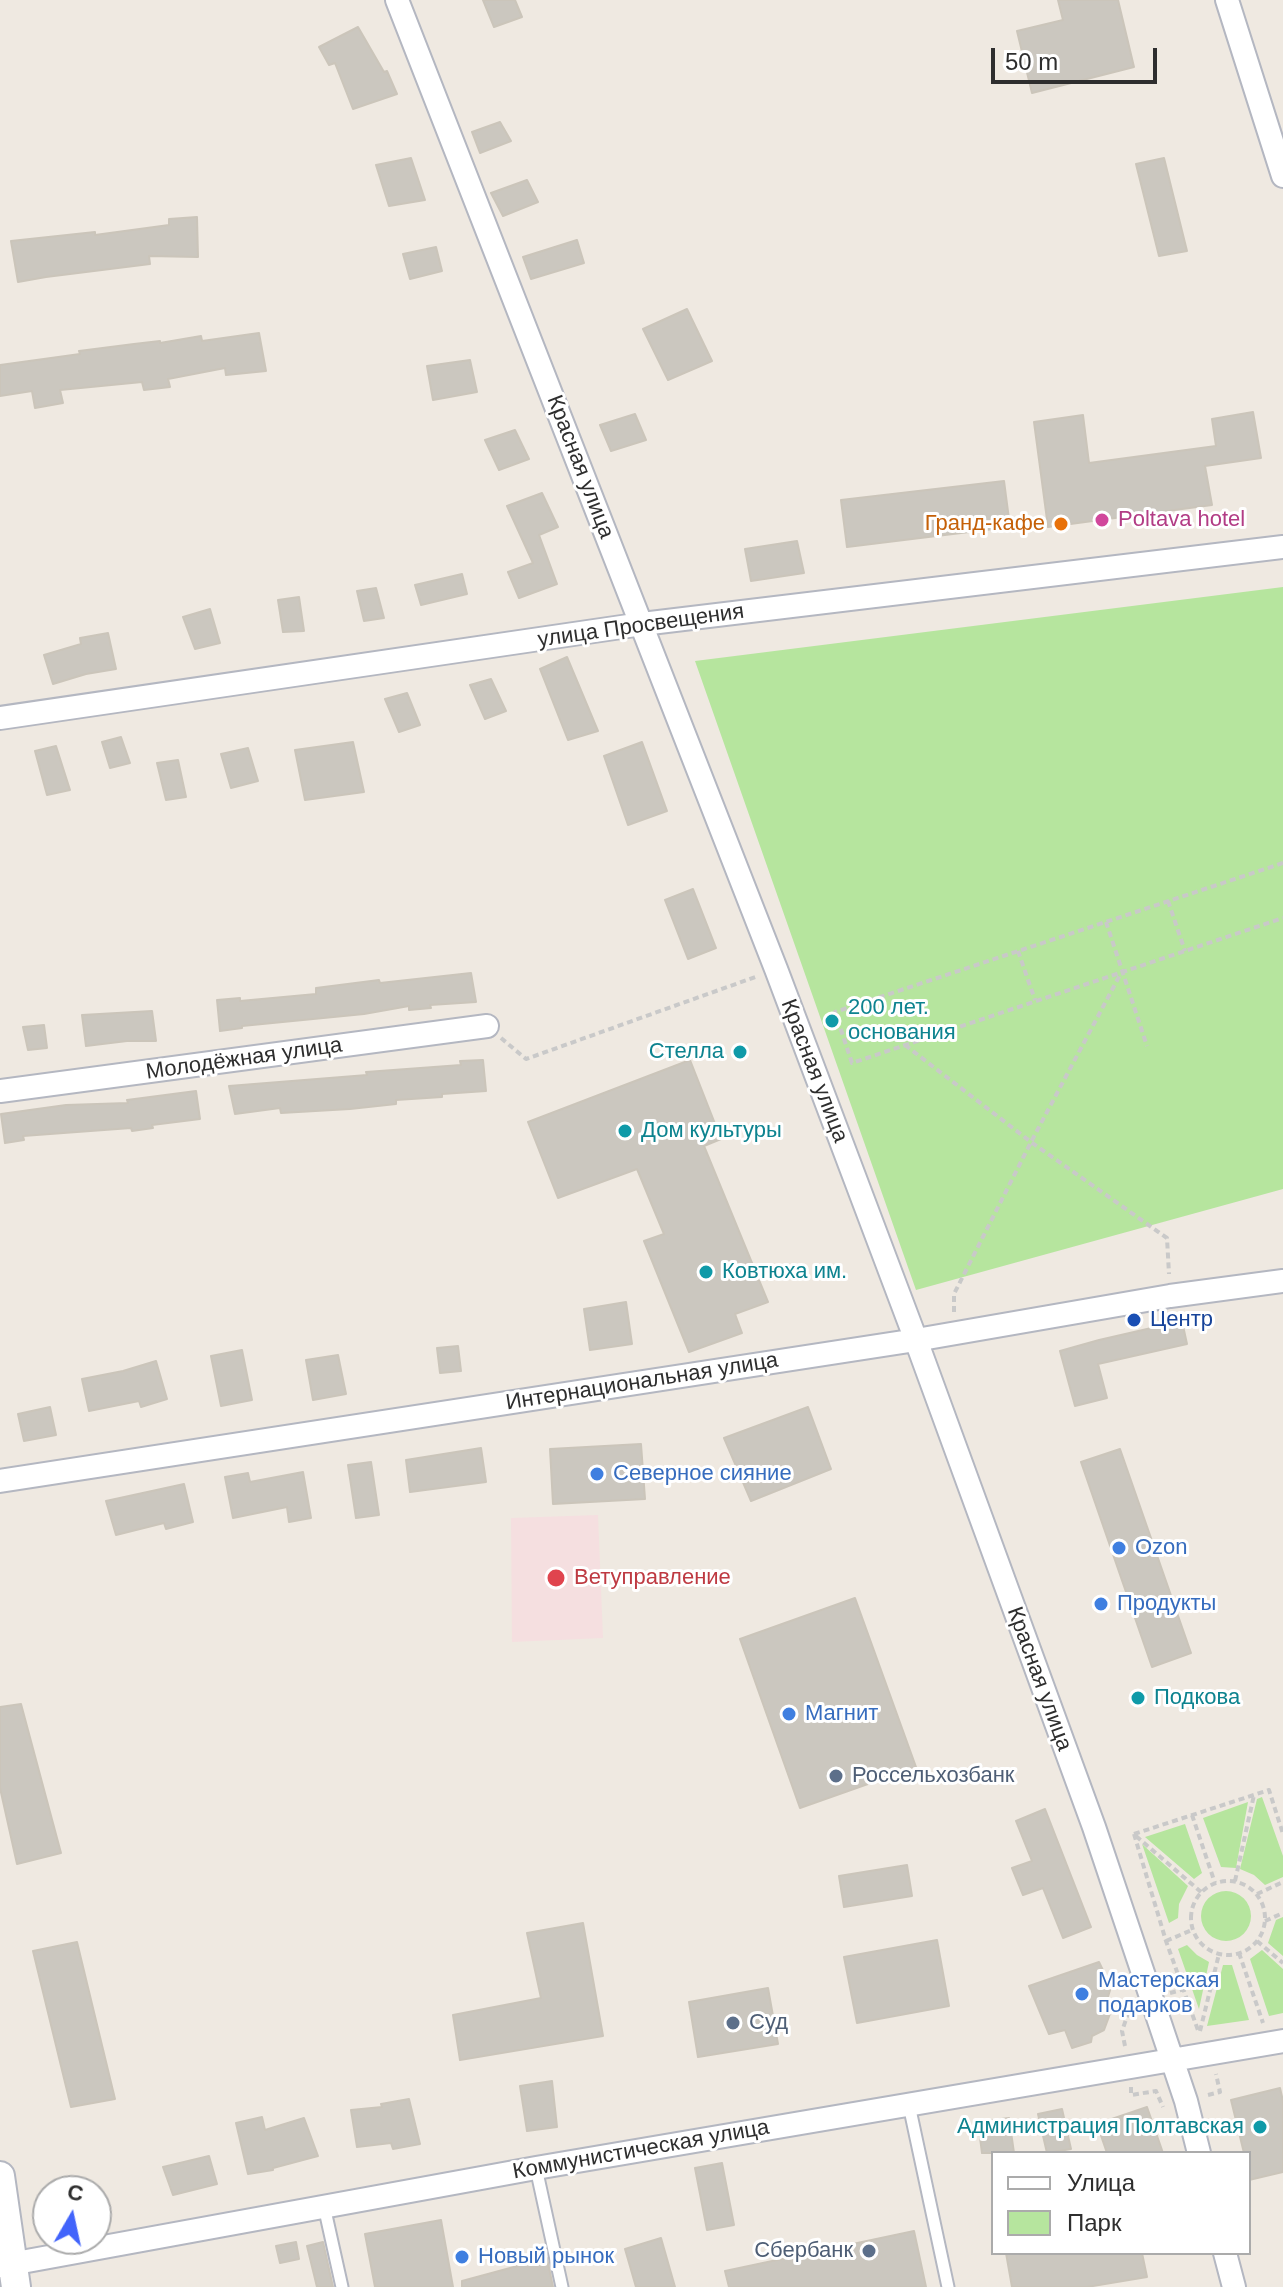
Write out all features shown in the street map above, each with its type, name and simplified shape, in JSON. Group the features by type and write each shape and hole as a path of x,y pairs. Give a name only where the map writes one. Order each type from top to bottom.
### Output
{"street":[{"name":"Красная улица","path":"397,0 776,969 916,1340 1094,1827 1172,2060 1198,2151"},
{"path":"1227,0 1283,176"},
{"name":"улица Просвещения","path":"0,718 642,624 1283,547"},
{"name":"Молодёжная улица","path":"0,1091 487,1026"},
{"name":"Интернациональная улица","path":"0,1481 916,1340 1170,1296 1283,1281"},
{"name":"Коммунистическая улица","path":"9,2272 324,2206 1283,2041"},
{"path":"0,2176 9,2272"},
{"path":"1226,2255 1234,2287"}],"lane":[{"path":"909,2105 948,2287"},
{"path":"536,2168 562,2287"},
{"path":"324,2206 342,2287"}],"path":[{"path":"1283,863 835,1012 852,1063 1283,918"},
{"path":"1168,901 1185,951"},
{"path":"1106,922 1147,1046"},
{"path":"1018,951 1035,1000"},
{"path":"487,1026 526,1059 776,969"},
{"path":"955,1333 954,1294 1123,971"},
{"path":"905,1045 1031,1142 1167,1238 1170,1296"},
{"path":"1134,1834 1269,1790 1283,1834"},
{"path":"1235,1881 1254,1795"},
{"path":"1192,1815 1215,1883"},
{"path":"1134,1834 1201,1892"},
{"path":"1134,1834 1166,1941 1199,2034 1219,1954"},
{"path":"1235,1881 1257,1894 1263,1907 1264,1928 1257,1941 1239,1953 1219,1954 1205,1948 1192,1930 1192,1908 1201,1892 1215,1883 1235,1881"},
{"path":"1257,1894 1283,1882"},
{"path":"1265,1921 1283,1913"},
{"path":"1166,1941 1192,1930"},
{"path":"1257,1941 1283,1963"},
{"path":"1239,1953 1263,2023"}],"shaded area":[{"name":"Ветуправление","path":"598,1515 603,1638 512,1642 511,1518"}],"green space":[{"path":"1283,587 1283,1189 916,1290 695,661"},
{"path":"1262,1797 1283,1856 1283,1877 1265,1885 1254,1875 1240,1869 1257,1799"},
{"path":"1248,1802 1236,1868 1221,1867 1203,1818"},
{"path":"1185,1824 1202,1873 1194,1879 1145,1837"},
{"path":"1142,1844 1188,1886 1179,1904 1178,1918 1169,1923"},
{"path":"1226,1891 1243,1899 1251,1916 1243,1933 1226,1941 1209,1933 1201,1916 1209,1899"},
{"path":"1283,1917 1283,1956 1268,1943 1276,1920"},
{"path":"1187,1945 1209,1962 1199,2009 1178,1949"},
{"path":"1262,1950 1283,1969 1283,2013 1269,2016 1250,1959"},
{"path":"1223,1965 1232,1965 1249,2020 1207,2026"}],"building":[{"path":"483,0 515,0 522,17 494,27"},
{"path":"1058,0 1118,0 1134,67 1032,93 1017,31 1063,20"},
{"path":"358,27 384,72 387,71 397,94 353,109 335,63 329,65 319,47"},
{"path":"500,122 511,141 480,153 472,132"},
{"path":"411,158 425,200 389,206 376,165"},
{"path":"1164,158 1187,251 1159,256 1136,164"},
{"path":"527,180 538,202 503,216 491,193"},
{"path":"197,217 198,257 149,256 150,264 18,282 11,241 95,232 95,235 169,225 169,219"},
{"path":"577,240 584,263 531,279 523,257"},
{"path":"436,247 442,271 410,279 403,254"},
{"path":"687,309 712,361 668,380 643,329"},
{"path":"259,333 266,371 226,375 225,368 168,379 170,387 144,390 142,382 60,390 63,403 35,408 32,391 0,396 0,365 134,344 201,336 202,341"},
{"path":"470,360 477,392 433,400 427,366"},
{"path":"1253,412 1261,458 1205,466 1212,505 1048,527 1034,422 1083,415 1089,463 1216,446 1212,419"},
{"path":"635,414 646,440 611,451 600,425"},
{"path":"515,430 529,459 499,470 485,440"},
{"path":"1004,481 1010,527 847,547 841,500"},
{"path":"542,493 558,527 539,535 557,584 519,598 508,572 533,563 507,506"},
{"path":"797,541 804,573 751,581 745,549"},
{"path":"462,574 467,594 421,605 415,585"},
{"path":"376,588 384,618 364,621 357,591"},
{"path":"299,597 304,631 283,632 278,600"},
{"path":"210,609 220,643 195,649 183,617"},
{"path":"108,633 116,669 53,684 44,655 81,644 80,638"},
{"path":"567,657 598,731 568,740 540,669"},
{"path":"491,679 506,711 485,719 470,685"},
{"path":"407,693 420,725 399,732 385,699"},
{"path":"121,737 130,763 110,768 102,742"},
{"path":"353,742 364,792 305,800 295,750"},
{"path":"642,742 667,811 628,825 604,756"},
{"path":"56,746 70,790 47,795 35,751"},
{"path":"248,748 258,781 231,788 221,754"},
{"path":"178,760 186,797 166,800 157,763"},
{"path":"693,889 716,948 688,959 665,900"},
{"path":"471,973 476,1002 430,1005 431,1008 409,1010 409,1006 220,1031 217,1000 316,994 316,988"},
{"path":"152,1011 156,1041 86,1046 82,1015"},
{"path":"44,1025 47,1048 28,1050 23,1027"},
{"path":"483,1060 486,1091 396,1100 396,1104 350,1109 281,1113 280,1108 235,1114 229,1086 367,1075 366,1072 461,1065 460,1061"},
{"path":"690,1060 721,1139 704,1146 768,1302 735,1314 742,1333 689,1352 644,1241 664,1234 637,1169 558,1198 528,1122"},
{"path":"196,1091 200,1119 152,1125 153,1128 132,1131 131,1128 23,1136 24,1140 5,1143 1,1114 66,1105 128,1103 127,1100"},
{"path":"626,1302 632,1344 590,1350 584,1309"},
{"path":"1182,1321 1187,1344 1098,1364 1107,1398 1075,1406 1060,1351"},
{"path":"458,1346 461,1371 440,1373 437,1348"},
{"path":"242,1350 252,1400 221,1406 211,1356"},
{"path":"338,1355 346,1394 313,1400 306,1360"},
{"path":"156,1361 167,1399 141,1407 139,1401 89,1411 82,1379"},
{"path":"50,1407 56,1435 24,1441 18,1414"},
{"path":"808,1407 831,1469 751,1501 724,1438"},
{"name":"Северное сияние","path":"641,1444 645,1499 553,1504 550,1449"},
{"path":"481,1448 486,1482 410,1492 406,1460"},
{"path":"1120,1449 1191,1653 1152,1667 1081,1462"},
{"path":"371,1462 379,1515 356,1518 348,1465"},
{"path":"303,1472 311,1518 289,1522 287,1507 233,1518 225,1477 248,1473 250,1482"},
{"path":"184,1484 193,1522 166,1529 164,1523 116,1535 106,1501"},
{"path":"855,1598 916,1767 800,1808 740,1639"},
{"path":"21,1704 61,1853 17,1864 0,1788 0,1707"},
{"path":"1045,1809 1091,1927 1063,1938 1043,1888 1023,1895 1012,1868 1032,1861 1016,1821"},
{"path":"907,1865 912,1896 844,1907 839,1876"},
{"path":"583,1923 603,2036 460,2060 453,2015 541,1998 527,1933"},
{"path":"937,1940 949,2006 857,2023 844,1957"},
{"path":"77,1942 115,2099 71,2107 33,1951"},
{"path":"1099,1962 1111,1987 1107,2000 1114,2003 1104,2030 1092,2036 1091,2042 1072,2048 1065,2030 1049,2034 1029,1986"},
{"name":"Суд","path":"768,1988 778,2044 698,2057 689,2002"},
{"path":"552,2081 557,2127 527,2131 520,2086"},
{"name":"Администрация Полтавская","path":"1280,2088 1283,2101 1283,2172 1251,2180 1251,2151 1244,2151 1231,2100"},
{"path":"409,2099 420,2144 393,2149 391,2143 357,2147 351,2110 382,2107 381,2104"},
{"path":"1147,2107 1162,2151 1106,2151 1097,2124"},
{"path":"1062,2109 1071,2149 1047,2151 1038,2114"},
{"path":"262,2117 265,2130 304,2118 318,2156 248,2174 236,2123"},
{"path":"1009,2118 1014,2151 982,2153 978,2122"},
{"path":"209,2156 217,2184 173,2195 163,2167"},
{"path":"722,2163 734,2225 707,2230 695,2168"},
{"path":"441,2220 453,2287 375,2287 365,2234"},
{"name":"Сбербанк","path":"914,2231 926,2287 729,2287 725,2271"},
{"path":"661,2238 675,2287 636,2287 625,2249"},
{"path":"296,2242 299,2259 280,2263 276,2246"},
{"path":"323,2242 333,2287 317,2287 307,2246"},
{"path":"1006,2255 1142,2255 1147,2277 1087,2287 1012,2287"},
{"path":"547,2258 553,2287 462,2287 462,2281"}],"place":[{"name":"Poltava hotel","path":"1102,520"},
{"name":"Гранд-кафе","path":"1061,524"},
{"name":"200 лет. основания","path":"832,1021"},
{"name":"Стелла","path":"740,1052"},
{"name":"Дом культуры","path":"625,1131"},
{"name":"Ковтюха им.","path":"706,1272"},
{"name":"Центр","path":"1134,1320"},
{"name":"Северное сияние","path":"597,1474"},
{"name":"Ozon","path":"1119,1548"},
{"name":"Ветуправление","path":"556,1578"},
{"name":"Продукты","path":"1101,1604"},
{"name":"Подкова","path":"1138,1698"},
{"name":"Магнит","path":"789,1714"},
{"name":"Россельхозбанк","path":"836,1776"},
{"name":"Мастерская подарков","path":"1082,1994"},
{"name":"Суд","path":"733,2023"},
{"name":"Администрация Полтавская","path":"1260,2127"},
{"name":"Сбербанк","path":"869,2251"},
{"name":"Новый рынок","path":"462,2257"}]}
